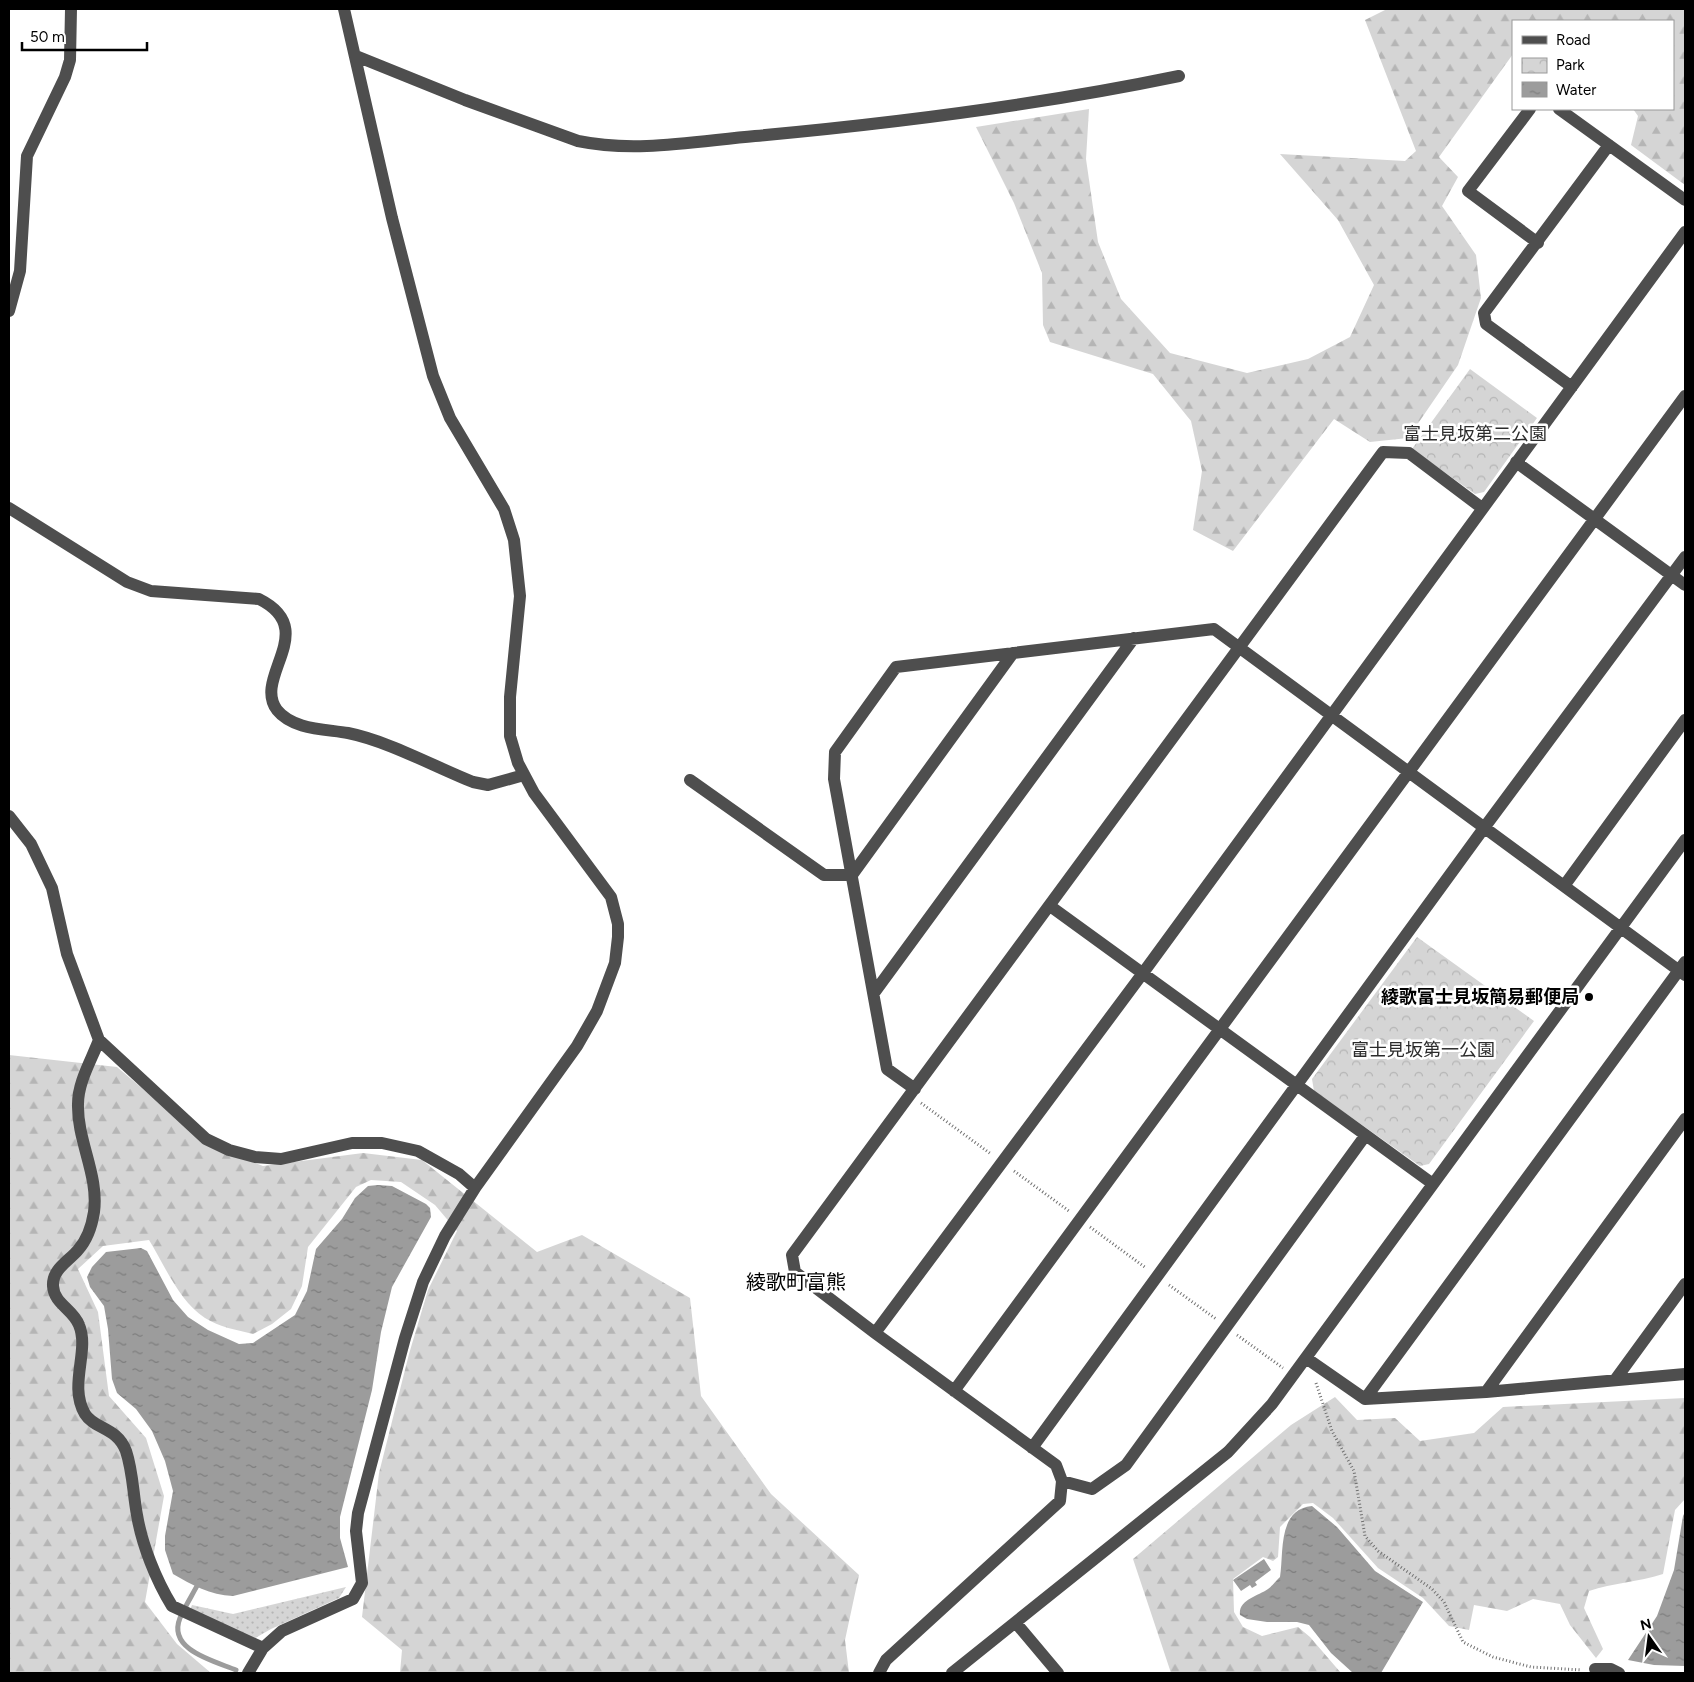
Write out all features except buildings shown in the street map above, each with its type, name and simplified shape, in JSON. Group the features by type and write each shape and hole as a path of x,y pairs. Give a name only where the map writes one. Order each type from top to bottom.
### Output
{"street":[{"path":"9,311 20,271 27,156 66,77 70,60 71,9"},
{"path":"248,1673 263,1648 282,1632 353,1599 358,1592 362,1583 356,1531 358,1513 405,1338 423,1282 445,1236 475,1188 577,1046 597,1011 615,963 618,937 618,924 611,897 534,793 524,775 510,736 510,698 520,596 512,532 504,509 450,418 433,376 385,189 344,9"},
{"path":"356,56 465,100 578,142 596,145 638,146 832,129 974,111 1109,90 1179,76"},
{"path":"1529,110 1468,191 1538,243"},
{"path":"1560,110 1685,200"},
{"path":"1572,387 1486,324 1484,313 1610,145"},
{"path":"875,1333 1143,973 1685,232"},
{"path":"954,1391 1685,396"},
{"path":"879,1673 886,1660 1060,1501 1062,1481 1056,1466 795,1272 792,1255 1383,452 1409,453 1482,508"},
{"path":"1516,462 1685,585"},
{"path":"9,508 127,582 151,591 259,599 273,606 282,620 286,638 273,683 272,696 277,709 289,720 307,727 351,734 377,742 473,782 488,785 524,775"},
{"path":"1032,1448 1484,828 1685,557"},
{"path":"913,1092 887,1069 834,779 835,752 896,667 1214,628 1484,828 1621,927 1683,969 1365,1399"},
{"path":"874,993 1134,638"},
{"path":"852,875 1013,653"},
{"path":"1564,886 1685,720"},
{"path":"690,780 824,875 852,875"},
{"path":"9,816 31,844 52,888 68,954 99,1040 206,1139 230,1150 254,1157 281,1158 352,1143 382,1143 418,1151 459,1174 475,1188"},
{"path":"952,1673 1228,1452 1272,1404 1685,840"},
{"path":"1050,906 1433,1184"},
{"path":"99,1040 81,1084 78,1104 80,1128 95,1191 91,1228 80,1249 57,1271 53,1280 56,1298 80,1326 78,1395 87,1417 108,1429 118,1438 126,1450 145,1546 172,1606 263,1648"},
{"path":"1486,1392 1685,1119"},
{"path":"1062,1481 1092,1490 1126,1465 1365,1136"},
{"path":"1615,1380 1685,1284"},
{"path":"1304,1361 1365,1399 1486,1392 1685,1374"},
{"path":"1016,1623 1058,1673"},
{"path":"1595,1669 1611,1669 1619,1673"}],"path":[{"path":"913,1092 1002,1162 1293,1376"},
{"path":"1304,1361 1315,1380 1332,1431 1354,1471 1365,1536 1378,1551 1432,1589 1444,1602 1463,1642 1493,1657 1531,1667 1568,1671 1595,1669"}],"green space":[{"path":"1387,9 1685,9 1685,185 1631,145 1638,116 1634,110 1674,110 1674,20 1512,20 1512,55 1439,157 1458,177 1442,206 1476,255 1481,298 1458,365 1408,438 1370,442 1334,419 1233,551 1193,530 1202,471 1191,421 1153,374 1050,342 1043,325 1042,273 1014,203 976,127 1089,109 1086,159 1098,242 1121,299 1170,353 1247,373 1308,359 1350,337 1374,285 1338,220 1280,154 1405,161 1416,151 1365,20"},
{"name":"富士見坂第二公園","path":"1470,369 1537,418 1484,492 1475,494 1412,449"},
{"name":"富士見坂第一公園","path":"1417,937 1534,1021 1429,1164 1420,1166 1314,1091 1312,1079"},
{"path":"9,1055 117,1067 210,1146 263,1166 363,1153 422,1160 537,1252 582,1235 690,1298 701,1396 771,1494 859,1575 845,1640 849,1673 400,1673 402,1650 362,1617 379,1473 409,1354 428,1290 457,1231 435,1205 401,1182 371,1180 356,1187 308,1247 302,1286 291,1309 272,1324 253,1334 216,1324 196,1311 180,1293 149,1240 103,1246 78,1269 98,1312 109,1396 146,1438 164,1496 145,1602 177,1644 211,1673 9,1673"},
{"path":"1335,1397 1357,1420 1395,1418 1420,1441 1474,1433 1503,1407 1685,1398 1685,1499 1675,1510 1663,1574 1589,1591 1584,1608 1603,1649 1596,1658 1570,1625 1560,1604 1533,1599 1507,1611 1474,1605 1469,1630 1449,1626 1423,1598 1378,1568 1333,1518 1313,1503 1303,1504 1280,1527 1278,1557 1273,1561 1263,1557 1233,1579 1234,1612 1243,1627 1262,1636 1298,1627 1310,1637 1341,1673 1171,1673 1133,1559 1291,1425"},
{"path":"346,1587 339,1598 271,1629 252,1640 190,1610 192,1605 233,1614"}],"water":[{"path":"368,1186 392,1186 426,1204 430,1208 431,1217 392,1287 381,1332 372,1390 340,1517 340,1538 348,1567 233,1596 209,1592 194,1586 173,1574 165,1550 165,1536 173,1491 165,1461 152,1431 136,1409 117,1393 112,1379 104,1306 90,1287 87,1277 92,1267 106,1252 141,1248 147,1251 173,1300 188,1317 208,1330 239,1344 253,1343 295,1315 307,1291 316,1249 342,1219 355,1198"},
{"path":"1312,1506 1337,1527 1375,1571 1423,1602 1381,1673 1353,1673 1331,1653 1309,1625 1297,1622 1267,1622 1247,1619 1240,1615 1240,1610 1245,1602 1268,1589 1280,1577 1284,1534 1288,1524 1293,1515 1301,1509"},
{"path":"1685,1512 1685,1666 1654,1665 1628,1660 1657,1616 1674,1570"},
{"path":"1264,1559 1271,1570 1255,1582 1257,1585 1252,1588 1250,1585 1241,1591 1233,1580"}],"waterway":[{"path":"199,1582 180,1618 178,1629 180,1638 195,1653 236,1670"}],"place":[{"name":"綾歌富士見坂簡易郵便局","path":"1589,997"}],"district":[{"name":"綾歌町富熊","path":"796,1282"}]}
